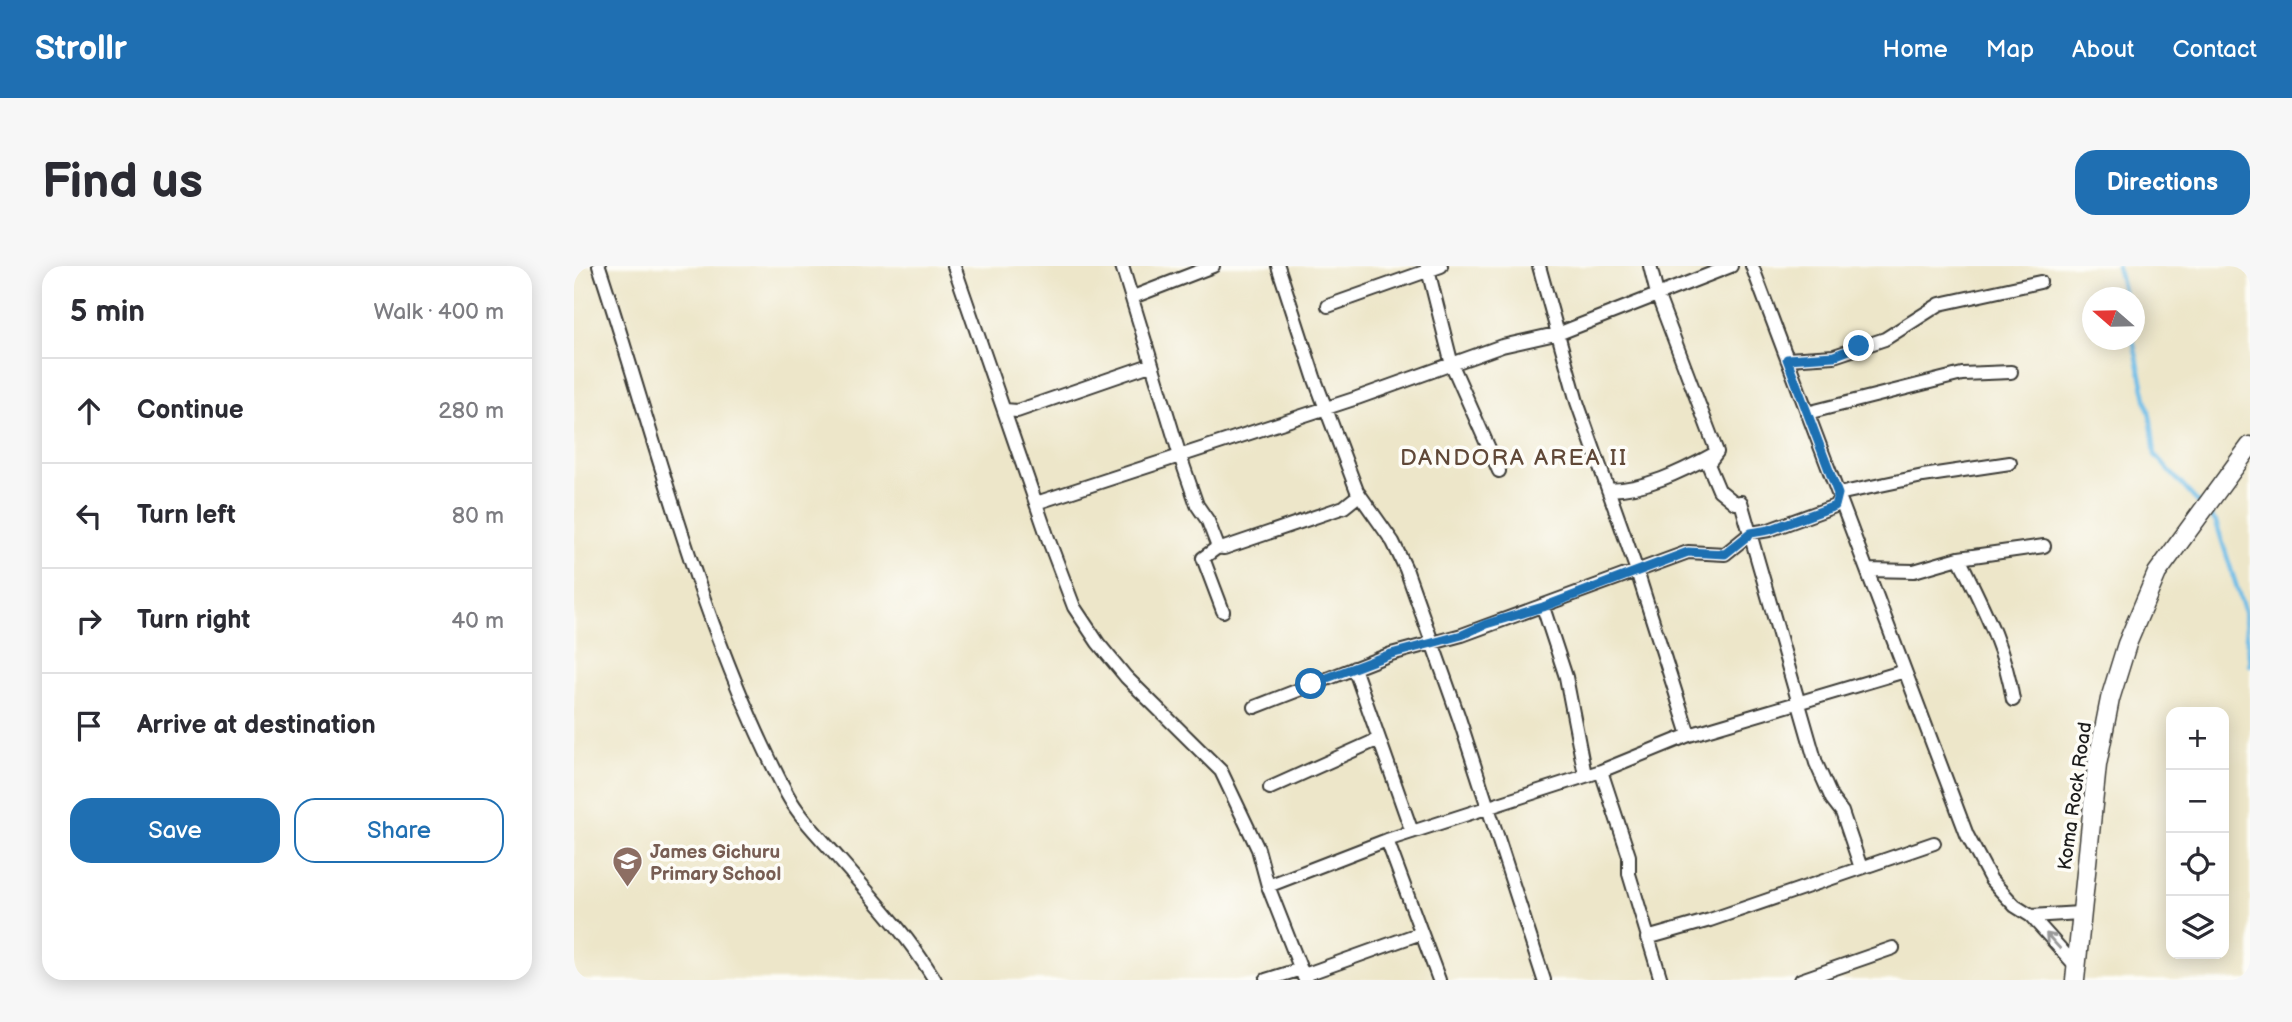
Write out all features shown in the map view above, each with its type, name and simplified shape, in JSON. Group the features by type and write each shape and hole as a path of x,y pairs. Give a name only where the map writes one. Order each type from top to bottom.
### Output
{"main road":[{"name":"Koma Rock Road","path":"2075,973 2096,765 2121,662 2157,573 2250,446"}],"street":[{"path":"599,266 645,405 690,563 759,733 789,796 803,816 915,948 935,980"},
{"path":"954,266 1074,607 1098,643 1126,677 1221,771 1258,849 1268,886 1303,975"},
{"path":"1122,266 1133,297 1150,365 1180,456 1197,505 1208,521 1218,547"},
{"path":"1133,297 1213,266"},
{"path":"1278,266 1357,491 1393,542 1406,569 1544,980"},
{"path":"1539,266 1560,333 1577,402 1637,571 1689,735"},
{"path":"1650,266 1657,295 1717,452"},
{"path":"1036,503 1502,346 1560,333 1731,266"},
{"path":"1754,266 1949,791 1982,866 2015,906 2031,916 2075,973"},
{"path":"1328,306 1432,267 1452,365 1499,471"},
{"path":"1787,359 1834,356 1885,340 1940,304 2040,282"},
{"path":"1005,411 1017,411 1150,365"},
{"path":"1807,413 1962,374 2011,372"},
{"path":"1608,490 1621,490 1677,473 1717,452"},
{"path":"1717,452 1708,464 1720,491 1735,503 1741,502 1816,763 1832,799 1842,812 1861,868"},
{"path":"1838,497 1923,475 2010,463"},
{"path":"1255,707 1354,668 1543,607 1688,552 1725,554 1751,533 1769,530 1835,506 1838,497"},
{"path":"1223,611 1203,558 1218,547 1224,548 1343,507 1354,499"},
{"path":"1867,570 1914,571 1959,558 2045,546"},
{"path":"1959,558 1995,631 2008,665 2014,700"},
{"path":"1543,607 1566,677 1585,775"},
{"path":"1354,668 1412,832"},
{"path":"1268,886 1387,840 1601,771 1689,735 1905,671"},
{"path":"1270,788 1379,739"},
{"path":"1601,771 1629,856 1629,874 1661,980"},
{"path":"1387,840 1439,980"},
{"path":"1647,938 1934,843"},
{"path":"2031,916 2080,913"},
{"path":"1266,980 1303,975 1421,933"},
{"path":"1801,980 1893,948"}],"waterway":[{"path":"2117,266 2122,287"},
{"path":"2135,350 2151,421 2155,455 2202,507"},
{"path":"2208,513 2216,522 2244,610 2250,665"}],"place":[{"name":"James Gichuru Primary School","path":"627,889"}],"district":[{"name":"DANDORA AREA II","path":"1514,457"}],"route":[{"path":"1311,684 1391,654 1462,635 1486,624 1543,607 1688,552 1725,554 1751,533 1769,530 1835,506 1839,499 1838,494 1787,359 1834,356 1859,346"}]}
